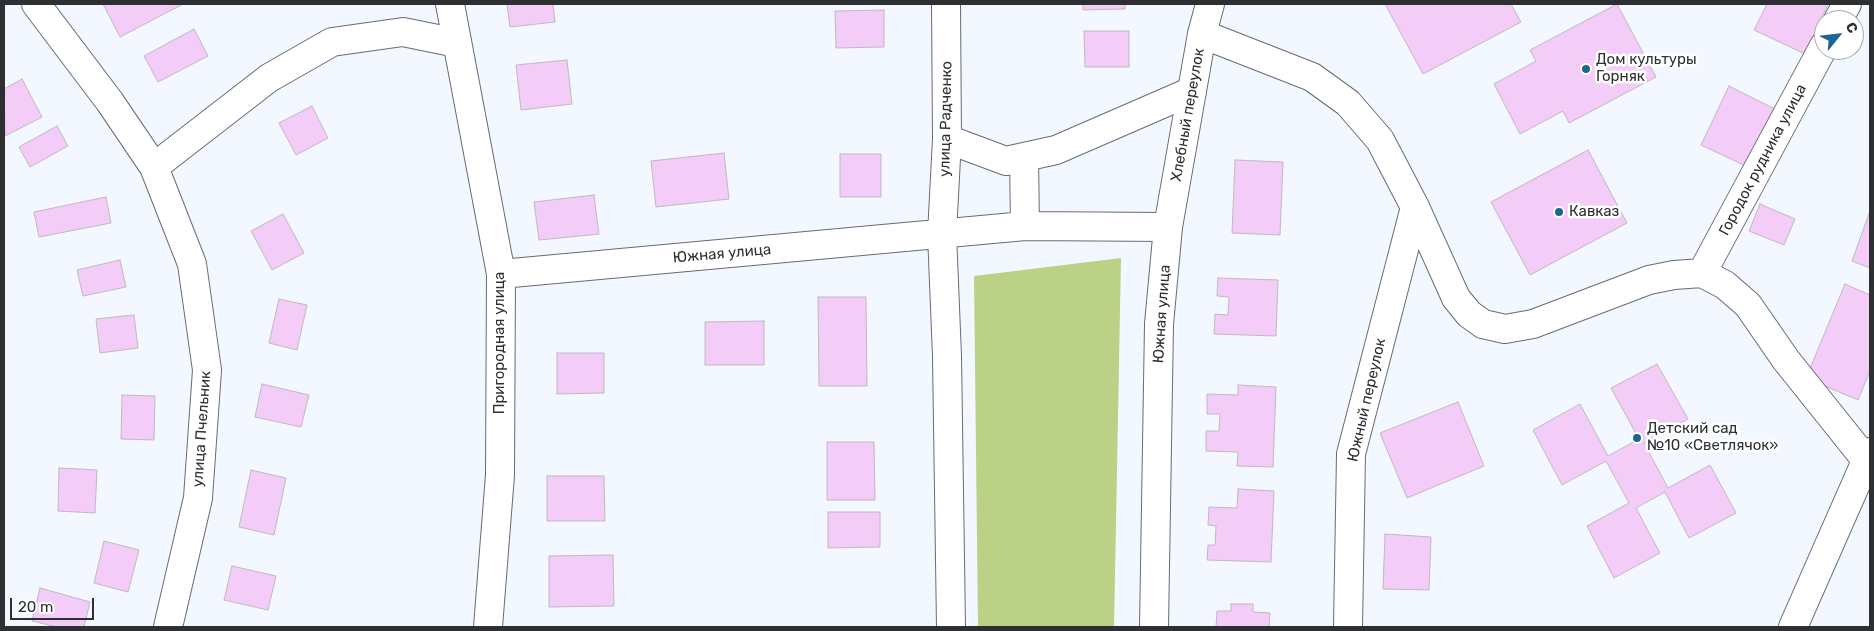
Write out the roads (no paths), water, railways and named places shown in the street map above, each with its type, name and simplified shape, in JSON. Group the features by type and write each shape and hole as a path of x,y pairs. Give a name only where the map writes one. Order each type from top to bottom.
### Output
{"street":[{"name":"улица Пчельник","path":"36,4 110,102 154,167 192,264 207,370 198,498 168,627"},
{"name":"Пригородная улица","path":"450,4 501,274 500,475 488,627"},
{"name":"улица Радченко","path":"942,234 948,139 946,4"},
{"name":"Хлебный переулок","path":"1168,227 1202,34 1210,4"},
{"path":"154,167 269,78 332,42 403,32 457,42"},
{"path":"1202,34 1312,77 1348,103 1380,140 1416,207 1456,298 1469,314 1483,324 1505,329 1533,324 1649,280 1702,273 1725,285 1748,305 1786,360 1869,460 1793,627"},
{"name":"Городок рудника улица","path":"1702,273 1816,60"},
{"path":"948,139 1006,161 1056,150 1192,91"},
{"path":"1024,157 1025,226"},
{"name":"Южный переулок","path":"1348,627 1351,454 1416,207"},
{"name":"Южная улица","path":"501,274 1025,226 1168,227 1159,324 1154,627"},
{"path":"942,234 947,356 951,627"}],"place":[{"name":"Дом культуры Горняк","path":"1586,69"},
{"name":"Кавказ","path":"1559,212"},
{"name":"Детский сад №10 «Светлячок»","path":"1637,438"}]}
